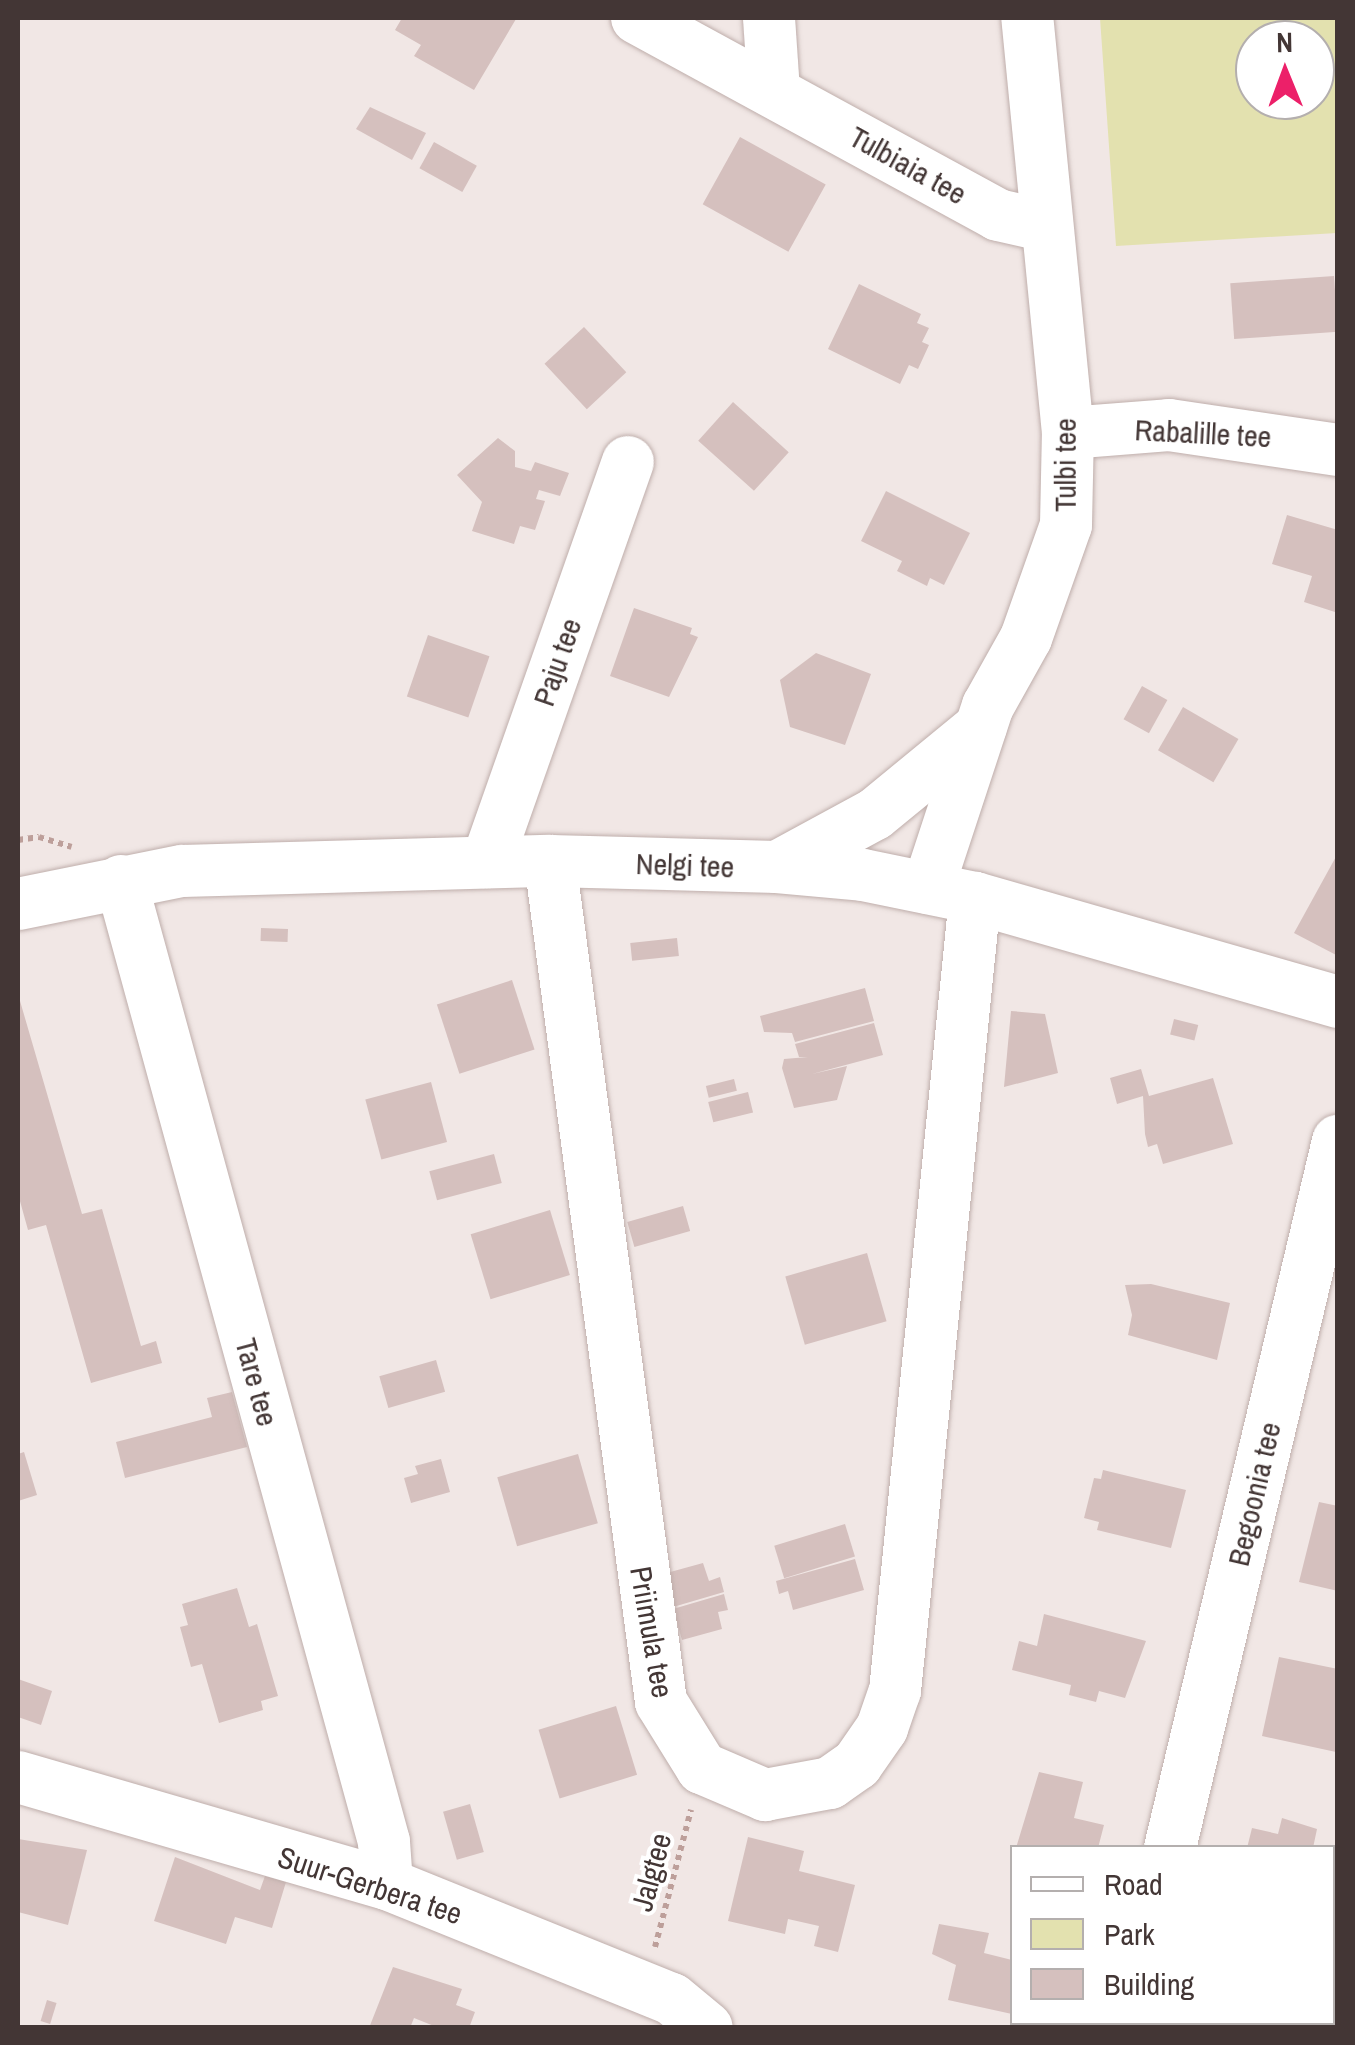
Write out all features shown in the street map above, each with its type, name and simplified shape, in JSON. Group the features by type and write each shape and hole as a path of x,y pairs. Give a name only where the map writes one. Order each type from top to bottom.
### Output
{"street":[{"name":"Tulbiaia tee","path":"637,18 998,215 1047,226"},
{"path":"769,18 774,91"},
{"name":"Tulbi tee","path":"951,893 981,728 1060,552 1068,432 1026,18"},
{"name":"Rabalille tee","path":"1068,432 1169,425 1338,450"},
{"name":"Paju tee","path":"487,862 628,462"},
{"path":"777,867 875,814 981,728"},
{"name":"Nelgi tee","path":"18,904 182,871 550,861 777,867 951,893 1338,1002"},
{"name":"Priimula tee","path":"550,861 646,1615 661,1702 702,1768"},
{"name":"Tare tee","path":"120,881 384,1842 387,1884"},
{"path":"702,1768 765,1795 830,1783 865,1752 895,1691 951,893"},
{"name":"Begoonia tee","path":"1171,1845 1338,1141"},
{"name":"Suur-Gerbera tee","path":"18,1776 387,1884 672,1999 707,2028"}],"path":[{"name":"Jalgtee","path":"644,1988 702,1768"}],"green space":[{"path":"1100,18 1337,18 1337,233 1116,246"}],"building":[{"path":"402,18 516,19 474,90 414,56 421,45 395,30"},
{"path":"370,107 426,133 412,160 356,129"},
{"path":"740,137 826,185 788,252 703,204"},
{"path":"434,142 477,166 462,192 419,168"},
{"path":"1334,276 1338,332 1234,339 1230,283"},
{"path":"859,284 921,314 917,323 929,328 922,342 929,345 918,369 909,365 900,384 828,349"},
{"path":"584,327 626,372 587,409 545,364"},
{"path":"733,402 789,452 754,491 698,441"},
{"path":"498,438 515,451 515,467 531,471 535,462 569,473 560,496 539,490 536,499 545,501 535,530 520,526 514,544 472,531 482,502 457,475"},
{"path":"886,491 970,533 944,585 930,578 927,586 897,571 902,561 861,541"},
{"path":"1287,515 1338,530 1338,613 1304,602 1312,576 1272,564"},
{"path":"634,608 692,628 690,634 698,637 669,697 610,676"},
{"path":"428,635 489,656 468,718 407,696"},
{"path":"816,653 871,674 845,745 790,727 780,680"},
{"path":"1142,686 1167,700 1149,733 1124,719"},
{"path":"1183,707 1238,739 1213,782 1158,750"},
{"path":"1338,853 1338,956 1294,933"},
{"path":"261,928 288,929 288,942 261,941"},
{"path":"677,938 679,956 632,961 630,943"},
{"path":"512,980 535,1049 459,1074 437,1004"},
{"path":"865,988 874,1021 795,1042 792,1033 764,1032 760,1016"},
{"path":"18,994 82,1214 102,1209 141,1346 156,1341 162,1363 91,1383 46,1225 28,1230 18,1194"},
{"path":"1011,1011 1045,1014 1058,1073 1004,1087"},
{"path":"1174,1019 1198,1025 1194,1041 1170,1035"},
{"path":"874,1023 883,1055 812,1074 847,1066 837,1100 794,1108 782,1068 784,1059 808,1057 799,1057 795,1044"},
{"path":"1141,1069 1149,1096 1213,1078 1233,1144 1163,1164 1157,1144 1148,1147 1143,1096 1117,1104 1110,1078"},
{"path":"734,1079 737,1091 709,1098 706,1086"},
{"path":"431,1082 447,1142 381,1159 365,1100"},
{"path":"748,1092 753,1112 713,1122 708,1102"},
{"path":"494,1154 502,1183 437,1200 429,1171"},
{"path":"683,1206 690,1231 634,1247 627,1222"},
{"path":"550,1210 570,1275 491,1299 471,1234"},
{"path":"867,1253 887,1321 805,1345 785,1276"},
{"path":"1151,1284 1230,1303 1217,1360 1128,1335 1132,1315 1125,1285"},
{"path":"436,1360 445,1392 388,1408 379,1376"},
{"path":"232,1392 247,1447 125,1478 116,1442 212,1417 207,1398"},
{"path":"24,1452 37,1495 18,1501 18,1454"},
{"path":"578,1454 598,1523 517,1546 497,1477"},
{"path":"441,1459 450,1492 411,1503 404,1478 418,1474 415,1466"},
{"path":"1103,1470 1186,1490 1171,1548 1097,1530 1099,1522 1084,1518 1094,1478 1101,1479"},
{"path":"1319,1502 1338,1506 1338,1591 1299,1582"},
{"path":"845,1524 855,1557 784,1578 774,1546"},
{"path":"855,1559 864,1590 793,1610 788,1591 779,1594 776,1581"},
{"path":"703,1563 709,1581 720,1577 724,1592 673,1607 663,1574"},
{"path":"237,1588 249,1627 257,1624 278,1696 261,1701 263,1710 219,1723 202,1664 191,1667 180,1627 188,1625 182,1604"},
{"path":"724,1594 728,1610 718,1612 722,1629 682,1640 673,1609"},
{"path":"1044,1614 1146,1641 1125,1698 1099,1691 1096,1702 1069,1695 1071,1685 1012,1670 1019,1641 1037,1646"},
{"path":"1279,1657 1338,1669 1336,1752 1262,1736"},
{"path":"18,1679 52,1691 41,1725 18,1717"},
{"path":"616,1706 637,1775 560,1799 539,1730"},
{"path":"1039,1772 1083,1782 1074,1818 1104,1825 1099,1845 1017,1845"},
{"path":"470,1804 484,1852 457,1860 443,1812"},
{"path":"1282,1818 1317,1829 1314,1845 1248,1845 1252,1828 1278,1834"},
{"path":"748,1837 804,1851 799,1871 855,1885 838,1952 814,1946 819,1926 788,1919 785,1934 728,1921"},
{"path":"18,1839 87,1850 68,1925 18,1912"},
{"path":"175,1857 260,1890 265,1876 286,1882 272,1928 235,1917 226,1944 154,1921"},
{"path":"939,1924 989,1933 984,1953 1010,1960 1010,2014 948,2000 956,1965 932,1954"},
{"path":"393,1967 462,1989 456,2005 475,2012 469,2028 439,2028 414,2018 410,2028 369,2028"},
{"path":"47,2000 57,2003 50,2024 41,2021"},
{"path":"1230,2025 1307,2026 1229,2028"}]}
